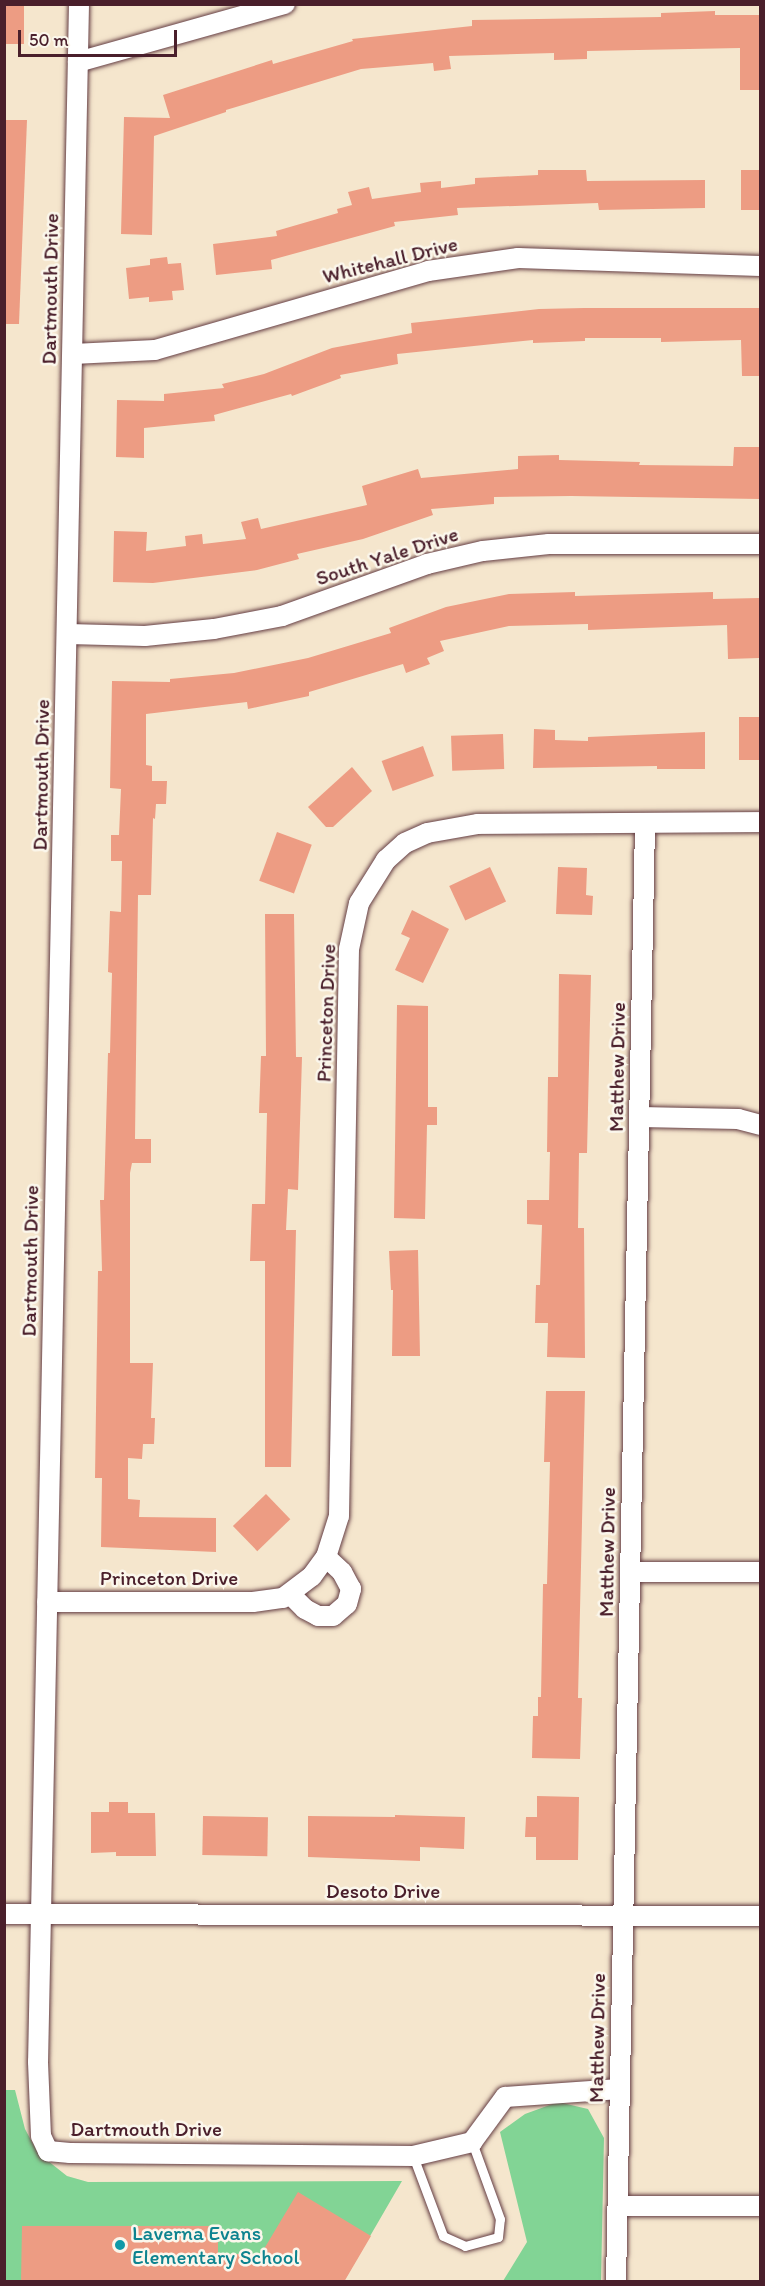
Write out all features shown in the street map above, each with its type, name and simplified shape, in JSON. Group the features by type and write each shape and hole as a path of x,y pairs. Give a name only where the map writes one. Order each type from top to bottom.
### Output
{"street":[{"name":"Dartmouth Drive","path":"79,4 41,1914 38,2116 41,2136 48,2151 70,2153 413,2156 472,2142"},
{"path":"78,62 285,4"},
{"name":"Whitehall Drive","path":"73,354 155,350 428,271 518,258 760,266"},
{"name":"South Yale Drive","path":"68,634 145,636 214,629 282,616 427,564 483,551 549,544 760,544"},
{"name":"Princeton Drive","path":"47,1602 253,1602 283,1598 312,1576 326,1557 339,1516 350,949 359,903 386,861 405,843 427,833 478,824 760,822"},
{"name":"Matthew Drive","path":"616,2282 645,824"},
{"path":"640,1117 738,1119 760,1125"},
{"path":"290,1594 305,1609 318,1616 333,1616 347,1604 351,1589 342,1572 326,1557"},
{"path":"630,1572 760,1572"},
{"name":"Desoto Drive","path":"4,1914 760,1916"},
{"path":"472,2142 506,2097 620,2089"},
{"path":"618,2206 760,2206"}],"lane":[{"path":"413,2156 443,2236 465,2246 498,2237 500,2219 472,2142"}],"green space":[{"path":"4,2090 15,2090 25,2129 38,2153 67,2176 88,2182 402,2181 344,2281 5,2281"},
{"path":"558,2102 588,2109 604,2138 601,2281 503,2281 527,2242 500,2132 525,2114"}],"building":[{"path":"4,4 24,4 24,44 4,44"},
{"path":"715,11 715,15 760,15 760,90 740,90 740,48 587,51 587,59 554,60 554,53 449,56 451,69 434,71 433,63 361,69 226,110 226,112 154,136 152,235 121,234 124,117 170,118 163,95 272,60 273,64 353,41 352,39 472,26 472,20 661,17 661,13"},
{"path":"4,120 27,120 19,324 4,324"},
{"path":"538,170 586,170 587,181 705,180 705,208 599,210 598,203 457,208 458,215 394,222 395,226 271,260 272,269 216,275 213,244 277,236 276,231 338,213 337,209 352,205 348,192 369,187 372,199 421,192 420,183 441,181 441,188 475,184 475,178 538,175"},
{"path":"741,170 760,170 760,210 741,210"},
{"path":"167,257 168,264 181,263 184,290 172,291 173,300 149,302 149,297 129,299 126,268 150,265 150,259"},
{"path":"760,308 760,376 742,376 741,340 661,342 661,338 585,338 585,341 533,343 533,340 397,354 398,364 340,375 341,378 292,396 291,394 214,415 215,421 144,428 144,458 116,457 117,400 164,401 164,394 224,388 222,384 264,374 332,348 412,333 411,323 539,309"},
{"path":"734,447 760,447 760,499 494,497 494,504 431,509 433,515 363,539 297,554 299,559 257,570 153,583 113,582 114,531 147,532 146,551 186,546 185,536 202,534 203,544 246,539 241,522 258,518 261,529 367,505 362,486 418,469 421,478 518,469 518,456 559,455 559,460 640,462 639,465 733,466"},
{"path":"575,592 575,596 713,592 713,599 760,598 759,658 728,659 727,625 588,630 588,624 509,626 440,641 444,651 427,658 430,664 406,673 403,664 309,692 309,696 248,709 247,702 146,714 146,765 152,766 152,781 167,781 166,804 156,804 155,819 153,818 151,895 138,895 135,1139 151,1139 151,1163 132,1163 130,1173 130,1363 153,1363 151,1418 155,1418 154,1444 143,1444 142,1459 128,1458 128,1499 140,1500 139,1517 216,1518 216,1552 101,1547 102,1478 95,1478 98,1271 102,1271 100,1200 104,1200 108,1053 110,1053 112,973 108,972 110,911 121,912 122,861 111,861 111,835 119,835 121,789 110,788 112,681 170,682 170,679 234,673 308,658 391,633 389,628 446,607 509,594"},
{"path":"739,717 760,717 760,760 739,760"},
{"path":"534,729 555,730 555,740 588,741 588,737 705,732 705,769 657,769 657,766 533,768"},
{"path":"503,734 504,769 452,771 451,736"},
{"path":"423,746 434,776 393,791 382,761"},
{"path":"352,767 372,791 333,827 326,827 308,807"},
{"path":"277,832 312,845 294,894 259,881"},
{"path":"490,867 506,901 465,920 449,886"},
{"path":"558,867 587,868 586,895 593,896 592,915 556,914"},
{"path":"412,910 449,929 423,983 395,970 410,938 401,934"},
{"path":"265,914 294,914 296,1057 302,1057 298,1190 288,1189 286,1230 296,1230 291,1467 265,1467 265,1261 250,1261 252,1204 265,1204 267,1113 259,1113 261,1056 266,1056"},
{"path":"559,974 591,975 587,1153 579,1153 578,1228 584,1228 585,1358 547,1357 548,1323 535,1323 536,1285 540,1285 542,1225 527,1224 527,1200 549,1200 548,1077 558,1077"},
{"path":"397,1005 428,1006 428,1107 437,1107 437,1125 427,1125 425,1219 394,1218"},
{"path":"418,1250 420,1356 392,1356 393,1290 391,1290 389,1251"},
{"path":"546,1391 585,1391 578,1698 582,1698 580,1759 532,1758 533,1716 538,1716 538,1697 541,1697 543,1584 547,1584 550,1462 544,1462"},
{"path":"266,1494 290,1519 257,1551 233,1526"},
{"path":"537,1796 579,1797 578,1860 536,1860 536,1837 525,1837 526,1817 537,1817"},
{"path":"109,1802 128,1802 128,1813 155,1813 156,1856 116,1856 116,1852 91,1853 91,1812 109,1812"},
{"path":"395,1815 465,1817 464,1849 420,1847 420,1861 308,1857 308,1816 395,1817"},
{"path":"203,1816 268,1817 267,1856 202,1855"},
{"name":"Laverna Evans Elementary School","path":"298,2192 371,2236 344,2282 21,2282 22,2226 218,2226 218,2254 261,2254"}],"place":[{"name":"Laverna Evans Elementary School","path":"120,2245"}]}
